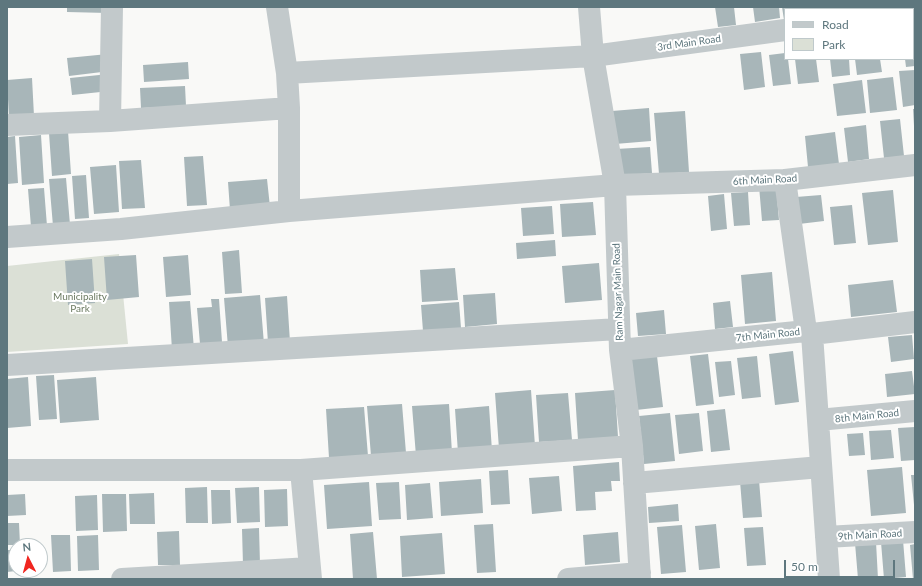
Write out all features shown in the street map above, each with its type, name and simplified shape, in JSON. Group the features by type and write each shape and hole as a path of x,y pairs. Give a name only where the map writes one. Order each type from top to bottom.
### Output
{"street":[{"path":"110,121 112,7"},
{"path":"277,7 287,74 289,108 289,211"},
{"name":"Ram Nagar Main Road","path":"589,7 593,56 615,185 619,340 632,446 640,576"},
{"name":"3rd Main Road","path":"287,74 593,56 784,30"},
{"path":"7,125 110,121 289,108"},
{"name":"6th Main Road","path":"7,237 121,229 289,211 615,185 785,180 915,165"},
{"path":"785,180 809,333 818,420 829,579 824,579"},
{"name":"7th Main Road","path":"7,365 809,333 915,322"},
{"name":"8th Main Road","path":"818,420 915,411"},
{"path":"7,470 301,470 632,446"},
{"path":"634,483 821,468"},
{"path":"122,579 311,574 301,470"},
{"name":"9th Main Road","path":"826,537 915,532"},
{"path":"568,579 640,576"}],"green space":[{"name":"Municipality Park","path":"119,254 128,344 7,352 7,266"}],"building":[{"path":"67,7 108,7 108,13 67,12"},
{"path":"715,7 734,7 736,25 718,27"},
{"path":"753,7 779,7 780,18 755,22"},
{"path":"782,7 802,7 784,8 784,20"},
{"path":"805,7 824,7 824,8"},
{"path":"830,7 852,7 852,8"},
{"path":"857,7 868,7 868,8"},
{"path":"914,38 915,66 906,67 905,60 914,60"},
{"path":"761,52 765,87 744,90 740,54"},
{"path":"784,53 784,60 788,60 791,84 773,86 769,55"},
{"path":"108,54 110,71 69,76 67,58"},
{"path":"795,60 816,60 819,82 798,84"},
{"path":"830,60 849,60 850,75 832,77"},
{"path":"855,60 880,60 882,72 857,75"},
{"path":"188,62 189,79 144,82 143,65"},
{"path":"915,70 915,105 903,107 899,71"},
{"path":"109,74 110,91 72,95 70,78"},
{"path":"893,77 897,110 870,113 867,80"},
{"path":"32,78 34,116 9,118 7,80"},
{"path":"862,80 866,113 837,116 833,84"},
{"path":"185,86 186,106 141,108 140,88"},
{"path":"649,108 651,141 615,144 612,111"},
{"path":"913,109 915,109 915,126 914,126"},
{"path":"685,111 689,172 659,174 654,113"},
{"path":"900,119 904,156 884,158 880,121"},
{"path":"866,125 869,159 848,162 844,128"},
{"path":"68,131 71,174 52,176 49,133"},
{"path":"835,132 839,164 808,167 805,136"},
{"path":"41,135 44,183 22,185 19,137"},
{"path":"15,136 18,183 7,184 7,137"},
{"path":"650,147 652,173 618,176 616,149"},
{"path":"203,156 207,205 187,206 184,157"},
{"path":"141,160 145,208 122,209 119,161"},
{"path":"116,165 119,212 94,214 90,167"},
{"path":"86,175 89,218 75,219 72,176"},
{"path":"66,178 70,225 53,226 49,179"},
{"path":"267,179 270,207 230,210 228,182"},
{"path":"776,185 779,220 762,221 759,186"},
{"path":"44,188 47,226 31,227 28,189"},
{"path":"893,190 898,242 868,245 862,193"},
{"path":"748,192 750,225 734,226 731,193"},
{"path":"724,194 727,229 711,231 708,196"},
{"path":"821,195 824,221 799,224 796,197"},
{"path":"593,202 596,235 562,237 560,204"},
{"path":"852,205 856,243 834,245 830,207"},
{"path":"552,206 554,234 523,236 521,208"},
{"path":"555,240 556,256 517,259 516,243"},
{"path":"239,250 242,293 225,294 222,252"},
{"path":"136,255 139,297 107,300 104,257"},
{"path":"188,255 191,295 166,297 163,257"},
{"path":"92,259 95,303 68,305 65,261"},
{"path":"599,263 602,300 565,303 562,266"},
{"path":"455,268 458,300 422,302 420,270"},
{"path":"772,272 776,321 745,324 741,275"},
{"path":"893,280 897,312 851,317 848,285"},
{"path":"495,293 497,324 465,327 463,295"},
{"path":"260,295 264,344 228,347 224,298"},
{"path":"287,296 290,342 268,343 265,298"},
{"path":"211,299 219,299 222,342 200,344 197,308 212,307"},
{"path":"190,301 194,349 172,350 169,302"},
{"path":"730,301 733,327 715,329 713,303"},
{"path":"459,302 461,328 423,331 421,305"},
{"path":"664,310 666,334 638,336 636,313"},
{"path":"912,335 914,359 891,362 888,337"},
{"path":"793,351 799,402 775,405 769,354"},
{"path":"708,354 714,404 696,406 690,356"},
{"path":"657,356 663,407 636,410 630,359"},
{"path":"757,356 761,397 742,399 737,358"},
{"path":"731,361 735,395 719,397 715,362"},
{"path":"912,371 915,394 887,397 885,374"},
{"path":"54,375 57,419 39,420 36,376"},
{"path":"28,377 31,426 7,428 7,379"},
{"path":"96,377 99,420 60,423 57,380"},
{"path":"531,390 535,446 499,449 495,393"},
{"path":"615,390 618,437 578,440 575,393"},
{"path":"568,393 572,440 539,442 536,395"},
{"path":"402,404 406,453 371,456 367,406"},
{"path":"449,404 452,453 416,456 412,406"},
{"path":"489,406 492,451 458,453 455,409"},
{"path":"364,407 368,456 329,458 326,409"},
{"path":"725,409 730,450 711,452 707,411"},
{"path":"670,413 675,461 644,464 639,416"},
{"path":"699,413 703,451 679,454 675,415"},
{"path":"915,427 915,460 901,461 898,428"},
{"path":"891,430 894,458 871,460 869,431"},
{"path":"863,433 865,455 849,456 847,434"},
{"path":"619,462 620,481 611,481 612,491 595,492 596,510 576,511 573,466"},
{"path":"902,467 906,513 871,516 867,470"},
{"path":"508,470 510,504 491,505 489,471"},
{"path":"911,475 915,475 915,505 914,505"},
{"path":"559,476 562,511 532,514 529,478"},
{"path":"481,479 483,513 441,516 439,482"},
{"path":"759,480 762,517 743,518 740,481"},
{"path":"369,482 372,526 327,529 324,485"},
{"path":"399,482 401,519 379,520 376,483"},
{"path":"430,483 433,518 407,520 405,485"},
{"path":"207,487 208,523 186,523 185,488"},
{"path":"259,487 260,522 237,523 235,488"},
{"path":"287,489 288,526 265,527 264,490"},
{"path":"211,490 230,490 231,523 212,524"},
{"path":"154,493 155,524 130,524 129,494"},
{"path":"25,494 26,515 7,516 7,495"},
{"path":"102,494 126,494 127,531 103,532"},
{"path":"97,495 98,530 76,531 75,496"},
{"path":"678,504 679,521 649,523 648,507"},
{"path":"7,523 19,523 20,538 8,538 7,545"},
{"path":"493,524 496,572 477,573 474,525"},
{"path":"716,524 720,568 699,570 695,526"},
{"path":"682,525 686,572 661,574 657,527"},
{"path":"763,527 766,565 747,566 744,528"},
{"path":"259,528 260,564 243,565 242,529"},
{"path":"179,531 180,565 158,565 157,532"},
{"path":"373,532 377,579 353,579 350,534"},
{"path":"618,532 620,562 585,565 583,535"},
{"path":"442,533 445,574 402,577 400,536"},
{"path":"51,535 70,535 71,571 53,572"},
{"path":"98,535 99,570 78,571 77,536"},
{"path":"903,540 906,577 884,579 881,542"},
{"path":"876,542 878,579 858,579 855,543"},
{"path":"915,544 915,579 913,579 910,545"},
{"path":"7,550 8,550 8,572"}]}
